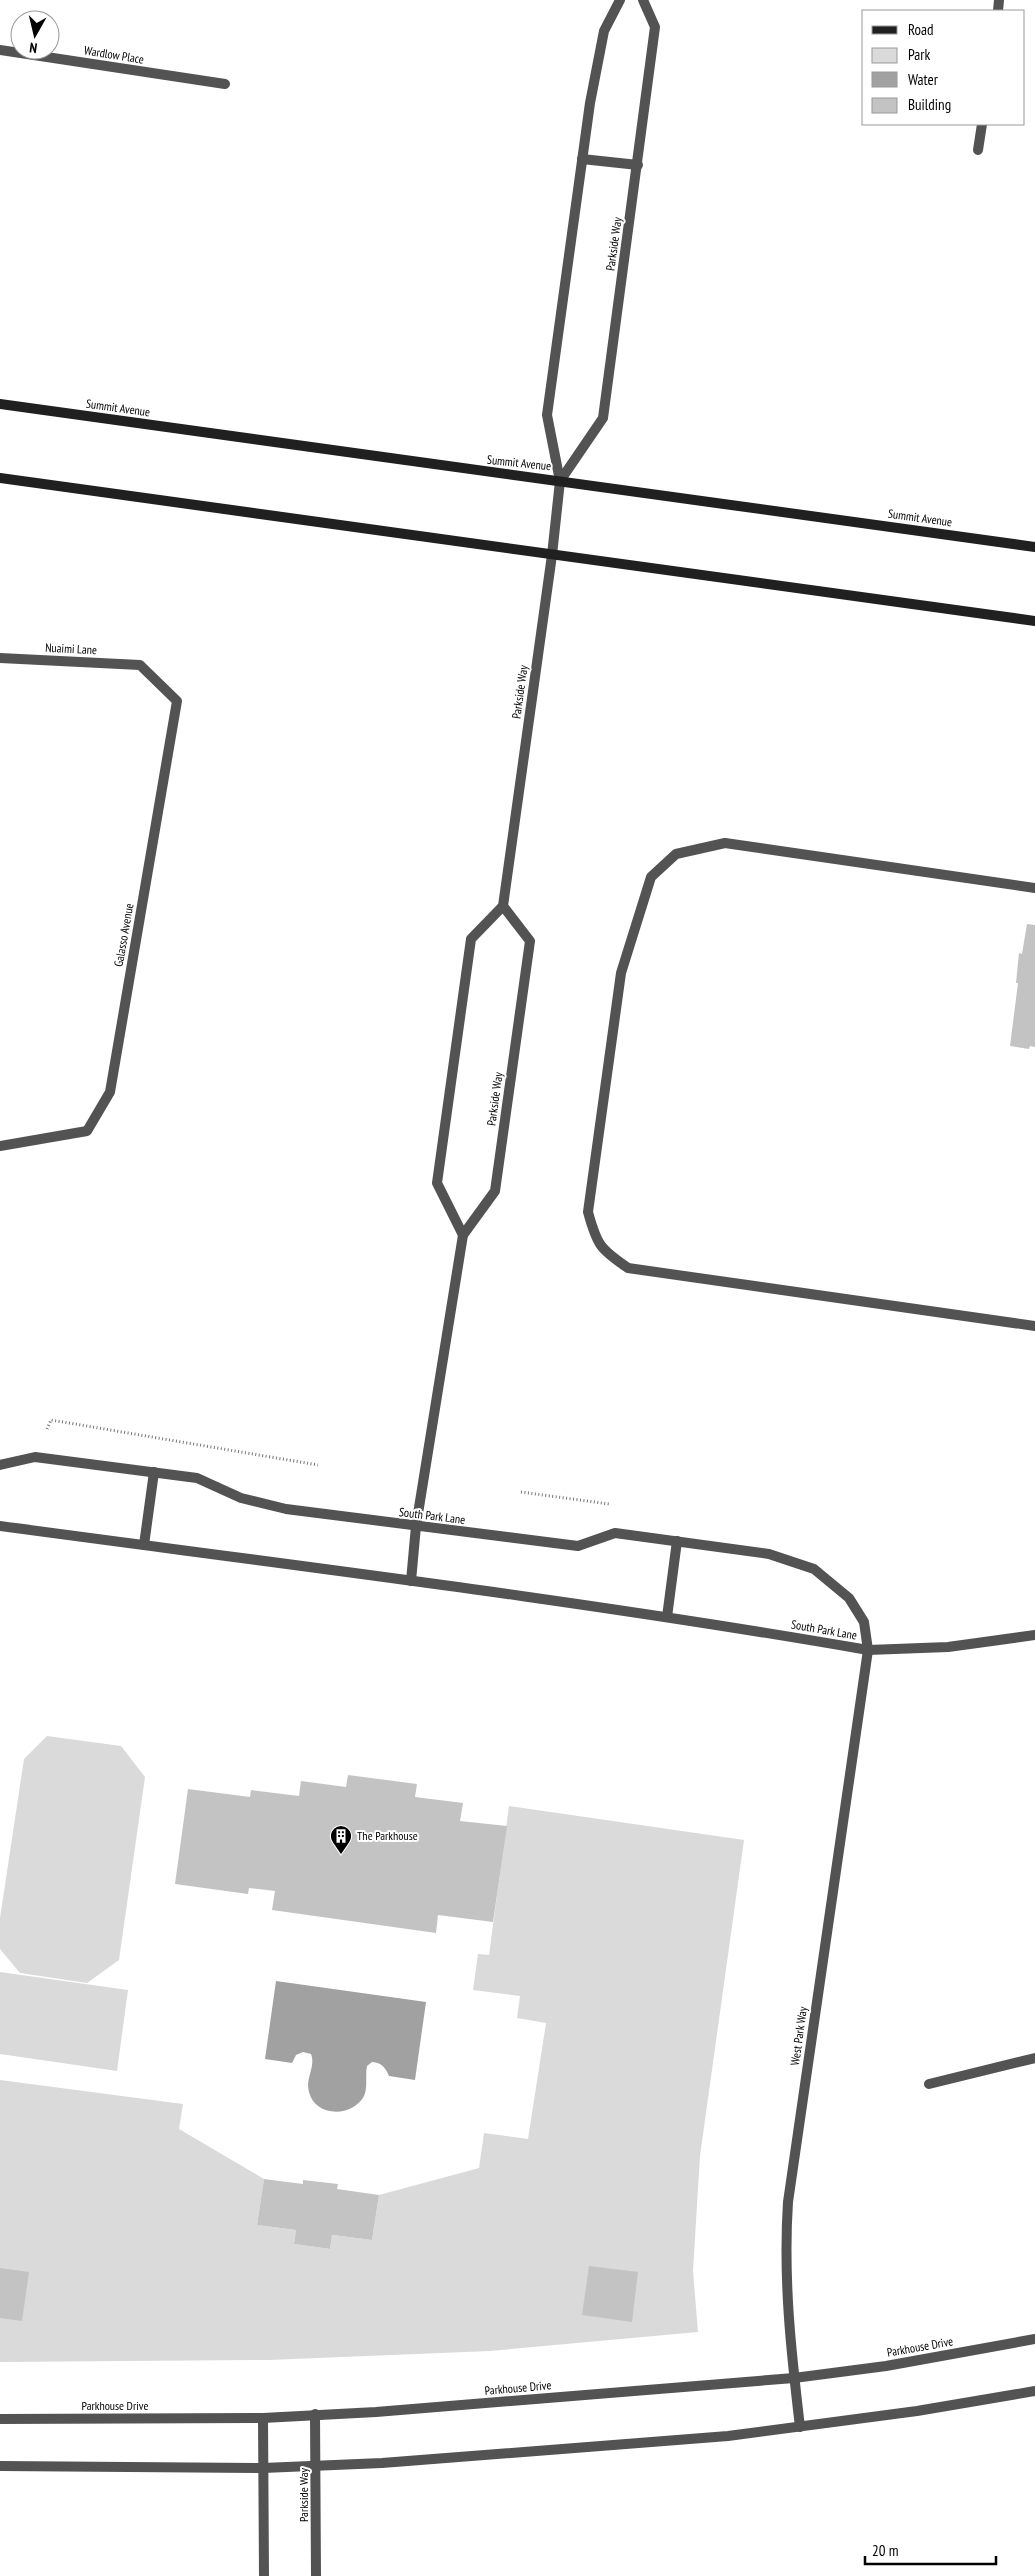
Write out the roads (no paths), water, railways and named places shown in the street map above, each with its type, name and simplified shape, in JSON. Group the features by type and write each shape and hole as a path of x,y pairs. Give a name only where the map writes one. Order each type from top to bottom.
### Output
{"main road":[{"name":"Summit Avenue","path":"0,404 1035,547"},
{"path":"0,478 1035,621"}],"street":[{"name":"Parkside Way","path":"411,1581 416,1526 463,1235 495,1191 530,941 503,906 552,555 560,481 547,415 582,159 604,31 620,0"},
{"name":"Parkside Way","path":"560,481 603,418 655,27 644,0"},
{"name":"Wardlow Place","path":"0,50 225,84"},
{"path":"978,150 982,125"},
{"path":"582,159 638,165"},
{"name":"Nuaimi Lane","path":"0,658 140,665"},
{"name":"Galasso Avenue","path":"0,1146 87,1131 110,1092 177,700 140,665"},
{"path":"1035,888 725,843 676,854 651,876 620,973 588,1212 594,1234 604,1252 628,1268 1035,1326"},
{"path":"463,1235 437,1182 471,938 503,906"},
{"name":"South Park Lane","path":"0,1464 34,1457 198,1478 241,1498 286,1509 578,1546 615,1533 769,1554 814,1569 849,1598 864,1622 868,1650 501,1591 411,1581 0,1526"},
{"path":"144,1545 154,1472"},
{"path":"667,1617 677,1541"},
{"path":"868,1650 948,1647 1035,1635"},
{"name":"West Park Way","path":"800,2427 794,2378 785,2253 788,2202 868,1650"},
{"path":"929,2084 1035,2058"},
{"name":"Parkhouse Drive","path":"0,2419 263,2418 396,2410 794,2378 886,2366 1035,2339"},
{"path":"0,2466 316,2467 718,2436 917,2412 1035,2391"},
{"name":"Parkside Way","path":"315,2414 316,2576"},
{"path":"263,2418 264,2576"}],"water":[{"path":"276,1981 426,2002 415,2080 389,2076 383,2066 372,2062 367,2066 365,2093 358,2103 343,2111 334,2112 318,2106 313,2100 308,2087 312,2063 311,2054 303,2052 296,2055 292,2063 265,2059"}],"place":[{"name":"The Parkhouse","path":"341,1855"}]}
